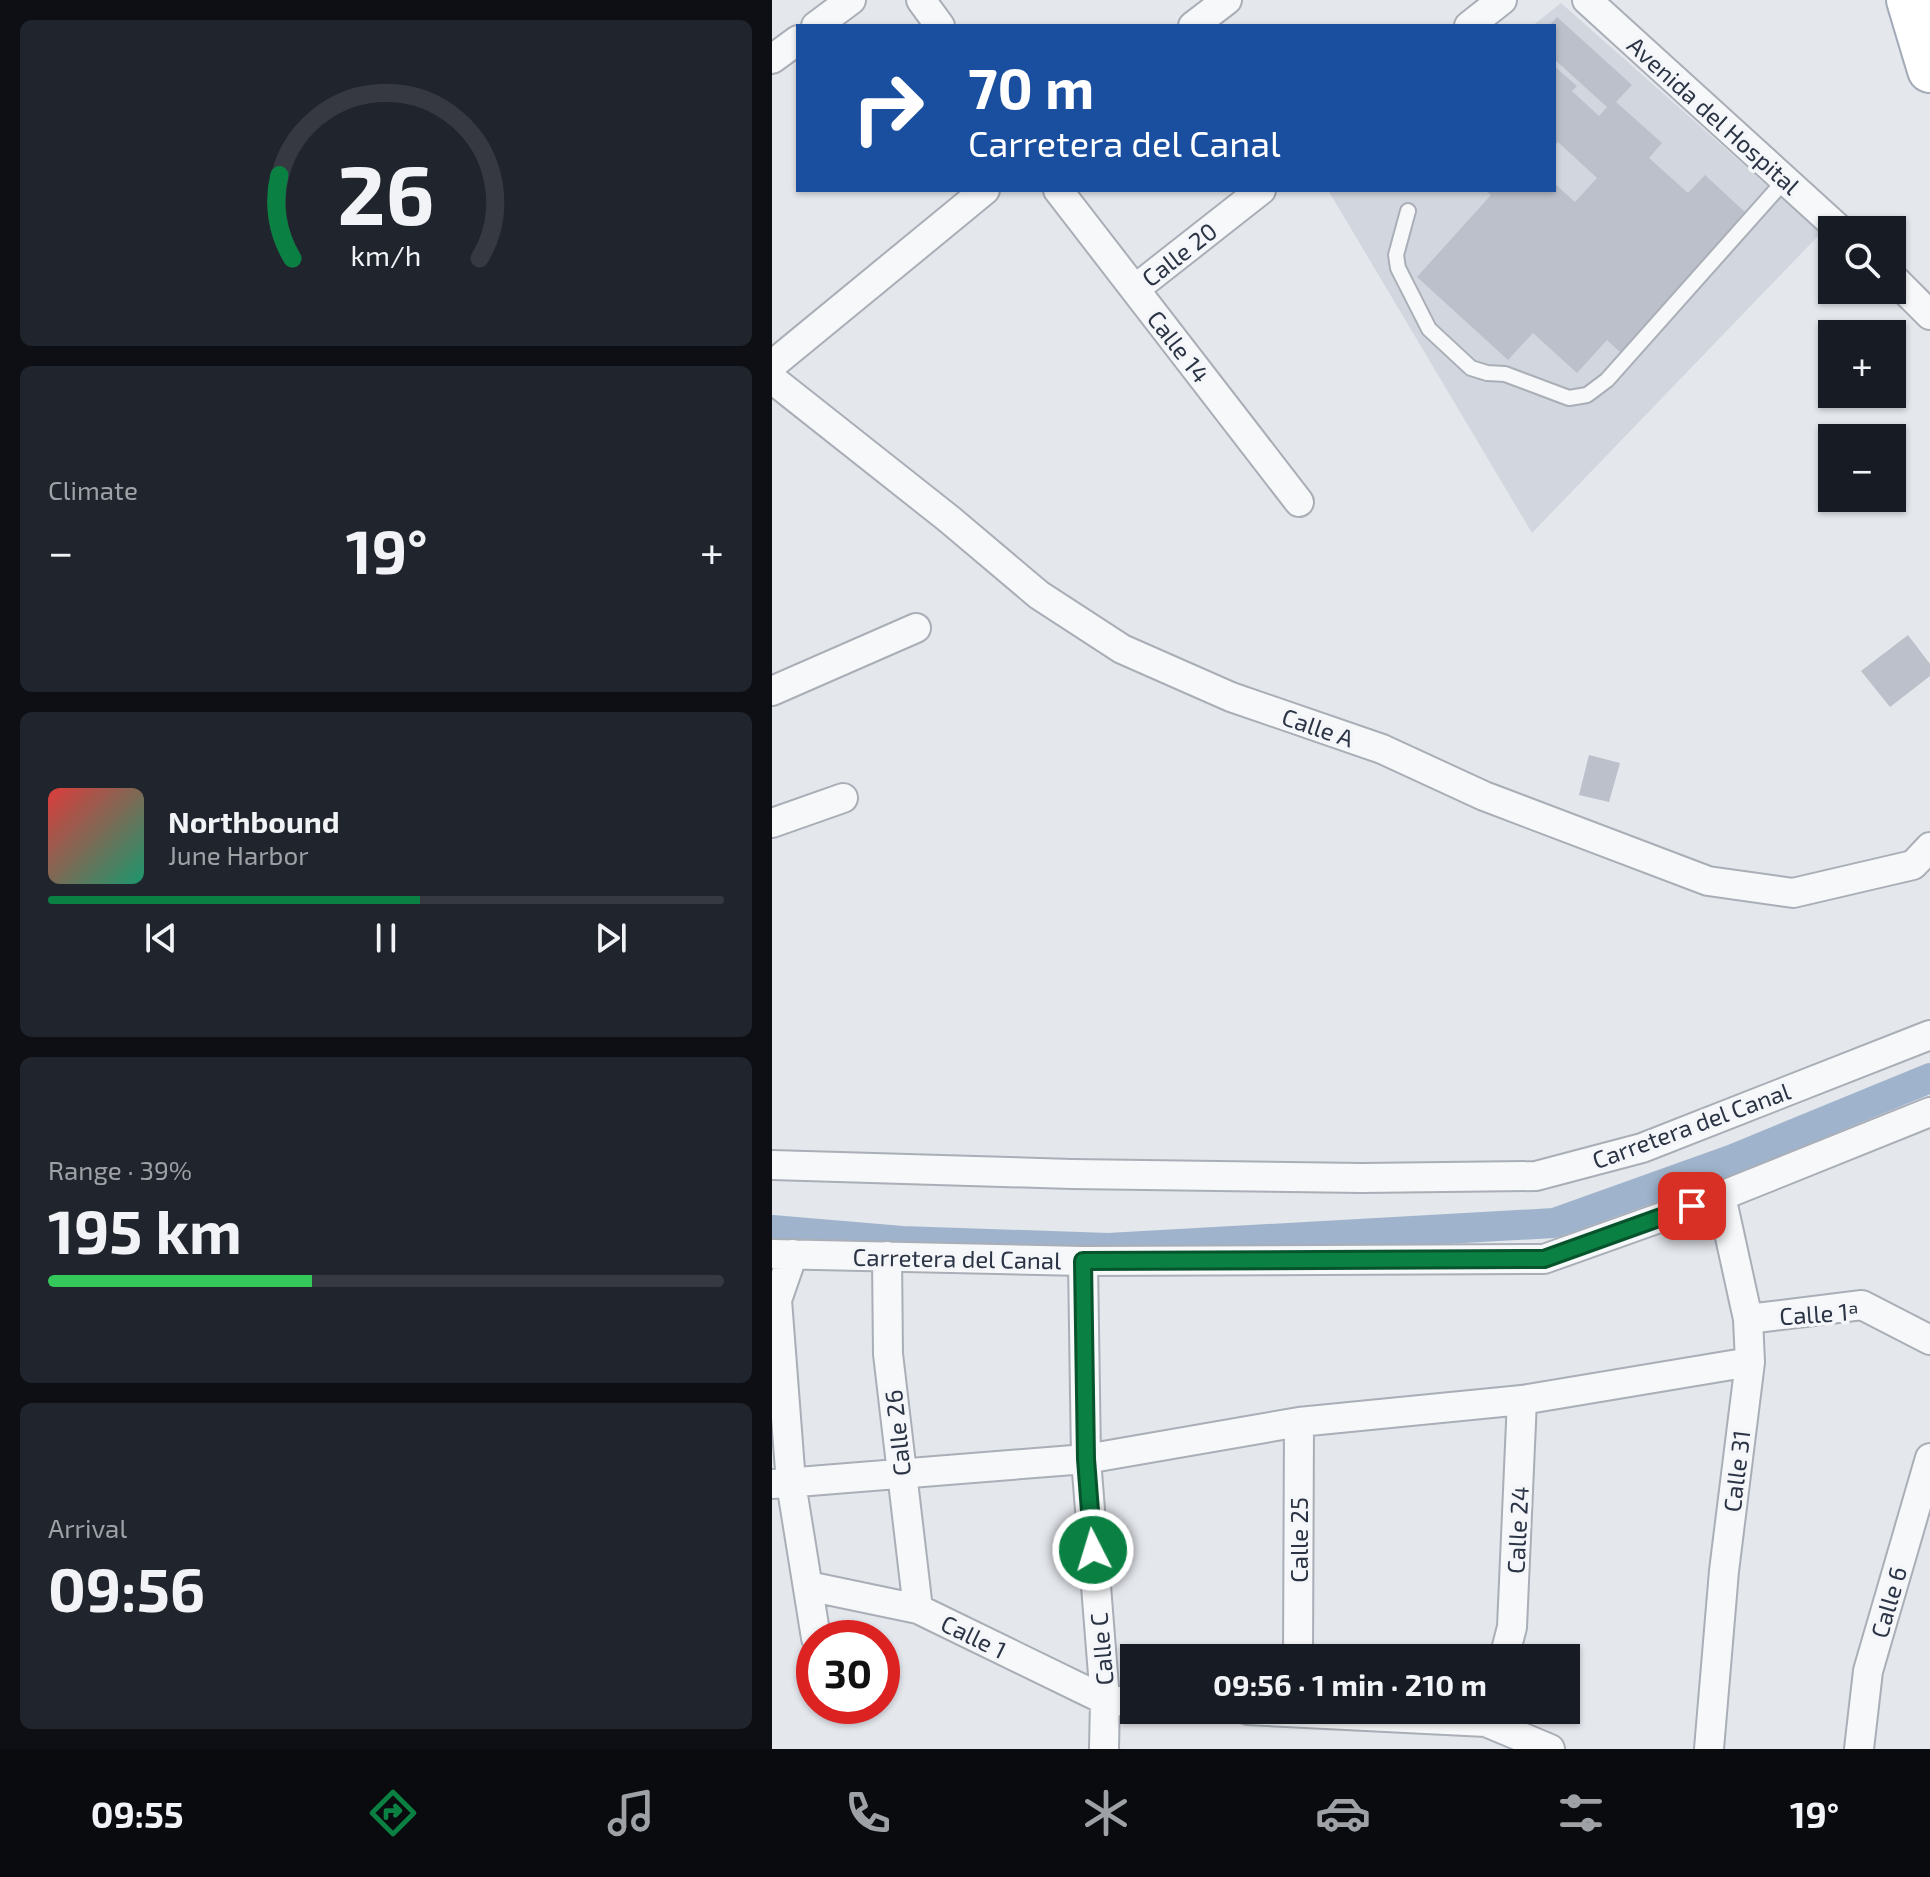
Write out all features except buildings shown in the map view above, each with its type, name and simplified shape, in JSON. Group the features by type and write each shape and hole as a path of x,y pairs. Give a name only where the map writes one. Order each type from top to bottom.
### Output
{"main road":[{"path":"1909,0 1930,70"}],"street":[{"path":"819,24 851,0"},
{"path":"921,0 939,24"},
{"path":"1196,24 1227,0"},
{"path":"1472,24 1502,0"},
{"name":"Avenida del Hospital","path":"1587,0 1825,216"},
{"path":"772,59 796,41"},
{"path":"772,365 983,192"},
{"name":"Calle 14","path":"1060,192 1299,502"},
{"name":"Calle 20","path":"1135,289 1258,192"},
{"path":"1906,291 1930,315"},
{"name":"Calle A","path":"772,379 949,519 1039,595 1122,649 1231,697 1382,749 1484,796 1708,881 1793,893 1913,865 1930,847"},
{"path":"772,691 916,628"},
{"path":"772,823 843,798"},
{"name":"Carretera del Canal","path":"772,1165 1072,1174 1362,1178 1536,1176 1642,1148 1930,1035"},
{"name":"Carretera del Canal","path":"782,1254 1083,1261 1544,1259 1721,1196 1930,1112"},
{"name":"Calle 31","path":"1709,1749 1724,1571 1750,1362 1748,1319 1721,1196"},
{"path":"782,1254 777,1300 781,1484 808,1586 813,1620"},
{"name":"Calle 26","path":"887,1256 888,1354 918,1609"},
{"name":"Calle C","path":"1083,1261 1086,1459 1105,1700 1104,1749"},
{"name":"Calle 1ª","path":"1748,1319 1862,1305 1930,1340"},
{"path":"781,1484 1086,1459 1299,1422 1522,1400 1750,1362"},
{"name":"Calle 24","path":"1508,1644 1512,1627 1522,1400"},
{"name":"Calle 25","path":"1298,1644 1299,1422"},
{"name":"Calle 6","path":"1859,1749 1868,1671 1918,1542 1930,1458"},
{"name":"Calle 1","path":"808,1586 918,1609 1105,1700 1120,1701"},
{"path":"1503,1724 1550,1749"}],"lane":[{"path":"1408,211 1396,255 1398,268 1429,329 1471,368 1505,374 1569,398 1587,395 1607,380 1785,180"}],"shaded area":[{"path":"1561,3 1818,230 1818,236 1532,533 1329,192 1556,192 1556,24 1535,24"}],"waterway":[{"path":"772,1230 902,1241 1108,1248 1554,1223 1733,1159 1930,1078"}],"route":[{"path":"1093,1550 1086,1459 1083,1261 1544,1259 1692,1206"}]}
